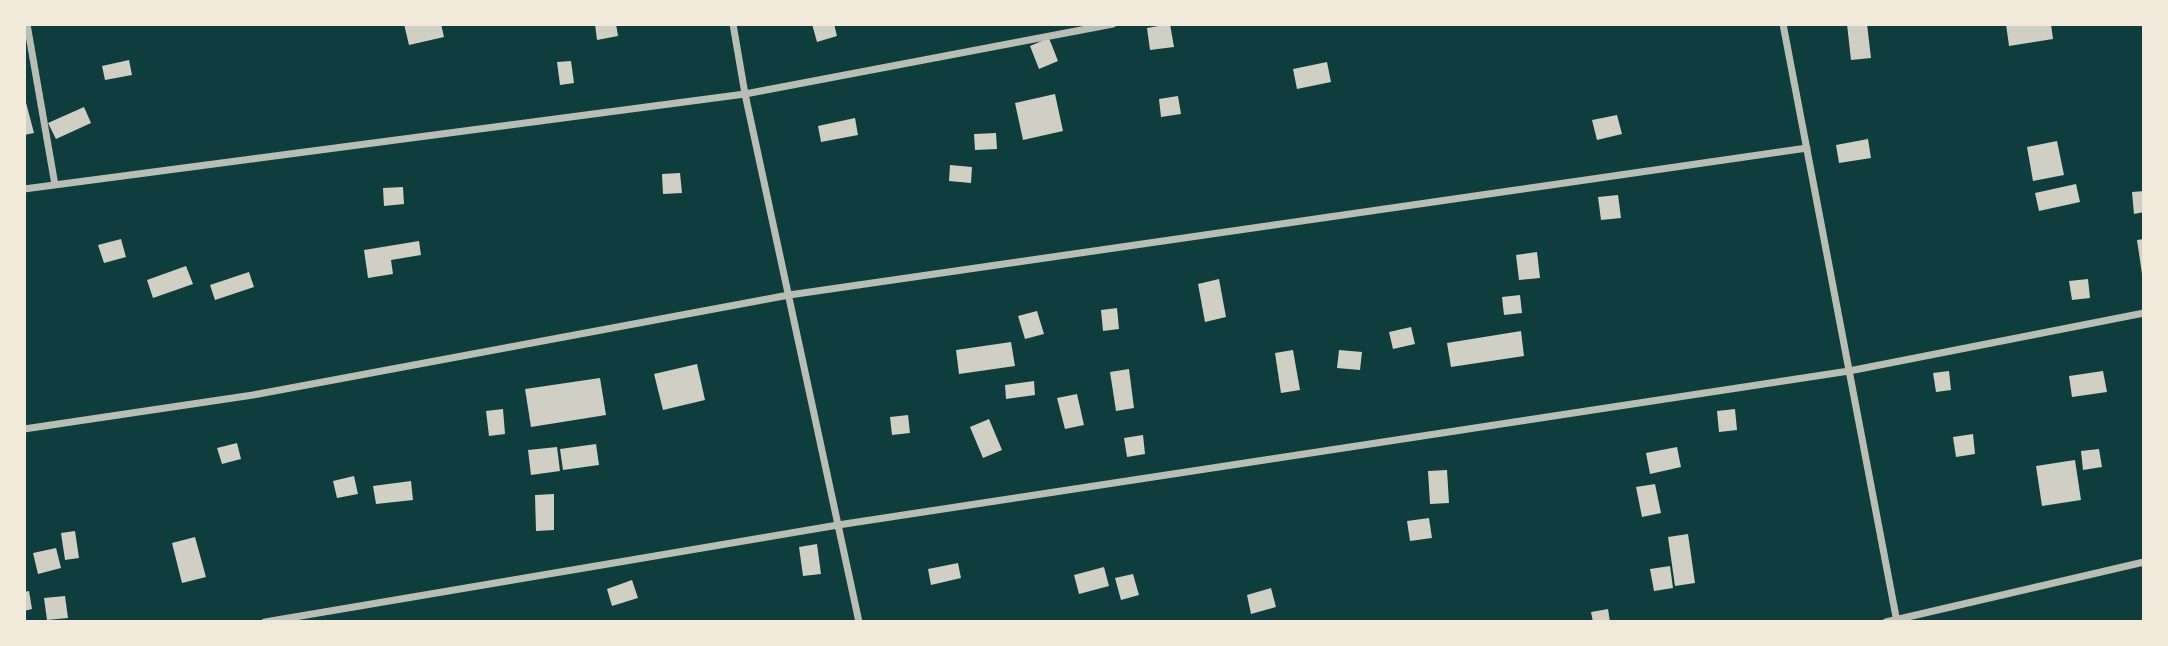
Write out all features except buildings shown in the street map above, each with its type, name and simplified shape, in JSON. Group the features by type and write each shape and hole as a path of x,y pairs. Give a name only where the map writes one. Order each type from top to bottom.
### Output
{"street":[{"path":"27,24 55,185"},
{"path":"733,24 859,621"},
{"path":"24,189 746,94 1113,24"},
{"path":"1783,24 1897,621"},
{"path":"24,429 253,395 789,295 1807,148"},
{"path":"265,621 838,525 1849,371 2144,313"},
{"path":"1886,621 1897,621 2144,562"}]}
